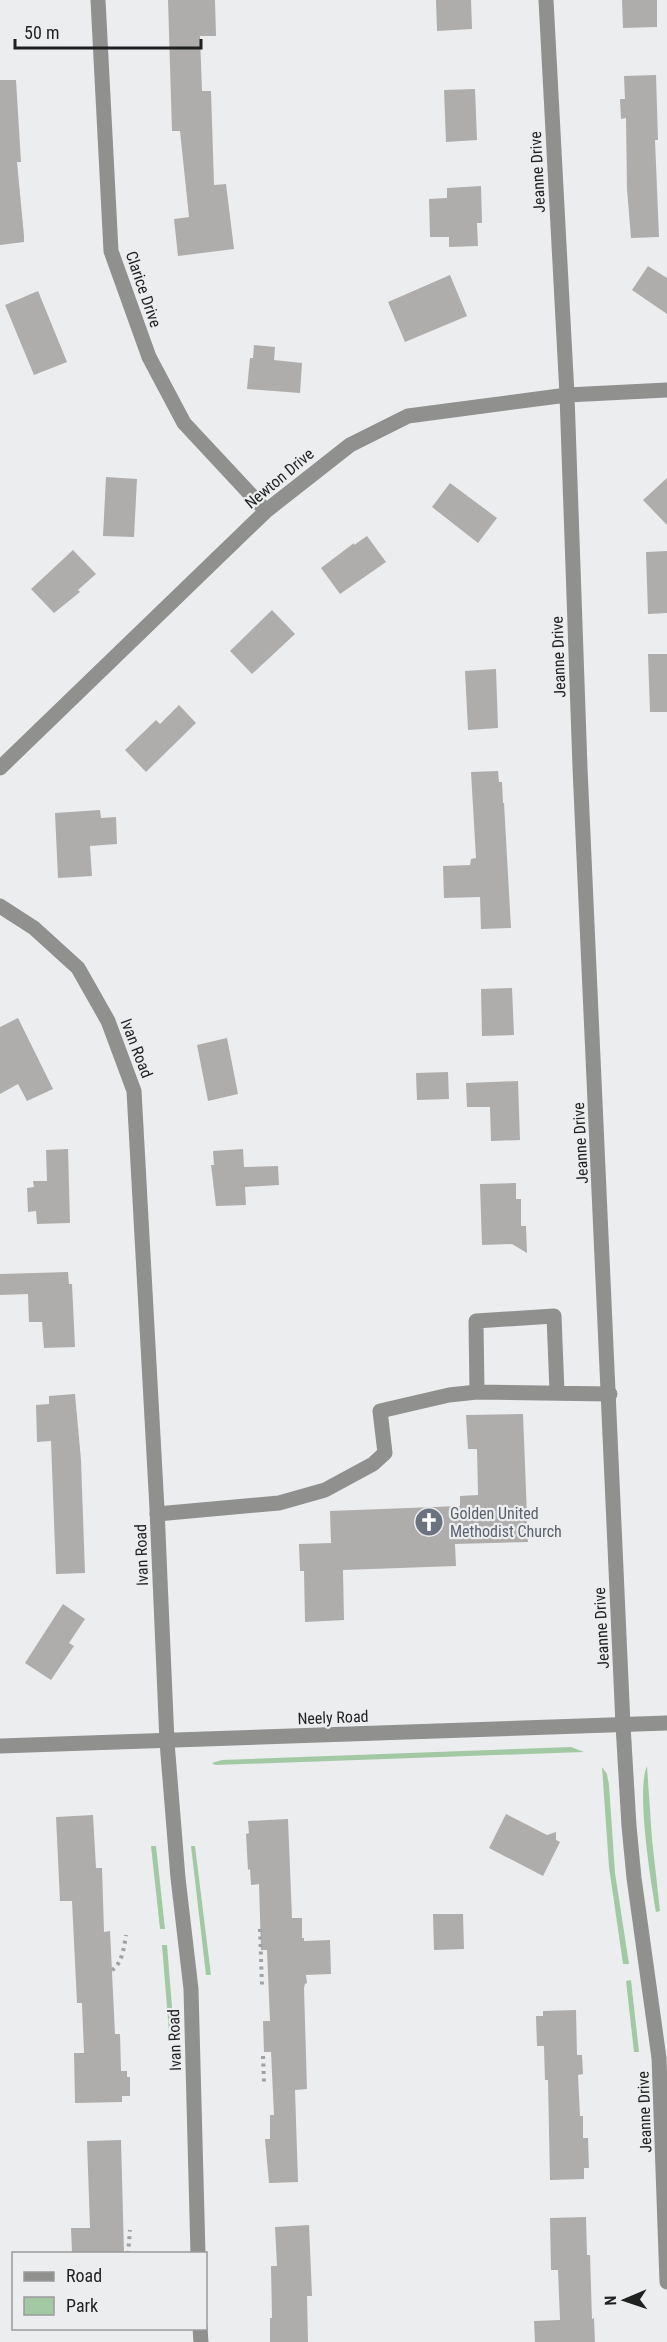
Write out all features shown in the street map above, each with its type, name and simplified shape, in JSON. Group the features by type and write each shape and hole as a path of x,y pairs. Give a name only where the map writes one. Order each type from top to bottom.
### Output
{"street":[{"name":"Clarice Drive","path":"98,0 111,251 149,357 184,423 266,511"},
{"name":"Jeanne Drive","path":"546,0 567,395 580,768 610,1394 623,1725 633,1868 659,2058 667,2282"},
{"name":"Newton Drive","path":"0,768 266,511 332,457 366,436 408,416 567,395 667,390"},
{"name":"Ivan Road","path":"0,906 34,928 78,968 108,1021 134,1091 167,1742 190,1989 198,2252"},
{"path":"477,1392 476,1321 554,1316 557,1392"},
{"path":"157,1514 279,1503 325,1490 373,1464 385,1453 380,1411 449,1395 477,1392 610,1394"},
{"name":"Neely Road","path":"0,1746 667,1723"}],"path":[{"path":"260,1929 262,1986"},
{"path":"112,1970 120,1961 126,1935"},
{"path":"263,2056 264,2082"},
{"path":"129,2252 130,2230"}],"green space":[{"path":"571,1747 584,1752 215,1765 212,1763 222,1760"},
{"path":"647,1766 660,1911 656,1912 644,1815 644,1778"},
{"path":"602,1767 607,1774 609,1785 615,1873 629,1964 623,1964 609,1867"},
{"path":"151,1846 156,1846 165,1929 160,1929"},
{"path":"191,1846 195,1846 211,1975 206,1975"},
{"path":"162,1945 167,1945 174,2032 169,2032"},
{"path":"631,1980 639,2052 634,2052 626,1981"}],"building":[{"path":"168,0 215,0 216,36 200,36 202,91 211,91 214,185 226,184 234,249 178,256 174,219 189,217 180,131 172,131"},
{"path":"436,0 471,0 472,29 437,31"},
{"path":"622,0 657,0 657,27 623,28"},
{"path":"656,75 658,140 655,140 659,237 631,238 627,189 626,118 621,119 620,99 625,99 624,76"},
{"path":"0,80 16,80 21,162 17,162 24,242 0,245"},
{"path":"475,89 477,140 446,142 444,90"},
{"path":"481,186 482,223 477,223 478,246 449,247 449,237 430,237 429,199 447,198 447,188"},
{"path":"648,266 667,278 667,314 632,290"},
{"path":"450,275 467,316 405,342 388,302"},
{"path":"38,291 67,362 34,375 5,305"},
{"path":"254,345 275,347 274,360 302,363 300,393 247,389 250,358 253,358"},
{"path":"106,477 137,479 134,537 103,536"},
{"path":"667,478 667,525 643,500"},
{"path":"450,483 497,518 478,543 432,507"},
{"path":"367,536 386,562 340,594 321,568"},
{"path":"73,550 96,574 78,590 80,592 54,613 31,589"},
{"path":"667,551 667,613 648,614 646,552"},
{"path":"272,610 295,634 252,674 230,651"},
{"path":"648,654 667,654 667,712 650,712"},
{"path":"496,669 498,728 468,730 465,671"},
{"path":"179,705 196,723 146,772 125,750 156,720 160,724"},
{"path":"498,771 499,782 502,782 504,803 511,928 481,929 480,897 444,898 443,866 470,865 471,859 476,858 471,772"},
{"path":"100,810 101,818 116,817 117,844 90,846 92,876 58,878 55,813"},
{"path":"512,988 514,1035 482,1036 481,989"},
{"path":"18,1018 53,1089 27,1101 18,1084 0,1094 0,1027"},
{"path":"227,1038 238,1094 208,1101 197,1045"},
{"path":"448,1072 449,1099 417,1100 416,1073"},
{"path":"518,1081 520,1140 491,1141 490,1107 467,1107 466,1083"},
{"path":"68,1149 70,1223 37,1224 36,1211 28,1212 27,1188 34,1187 33,1181 47,1181 46,1150"},
{"path":"243,1149 244,1167 278,1166 279,1185 245,1187 246,1205 216,1206 211,1165 214,1165 213,1151"},
{"path":"516,1183 516,1199 521,1199 521,1226 526,1226 527,1253 512,1244 482,1245 480,1184"},
{"path":"68,1272 69,1284 72,1284 75,1347 44,1348 42,1322 29,1322 28,1294 0,1295 0,1274"},
{"path":"75,1394 81,1460 85,1573 56,1574 51,1441 37,1442 36,1405 49,1404 49,1396"},
{"name":"Golden United Methodist Church","path":"523,1414 528,1542 455,1544 456,1566 343,1570 344,1620 305,1622 304,1571 300,1571 299,1544 331,1543 330,1511 460,1506 460,1496 478,1495 477,1449 468,1449 466,1415"},
{"path":"63,1604 85,1619 69,1643 74,1646 51,1680 25,1663"},
{"path":"506,1814 547,1835 556,1832 556,1840 560,1842 543,1876 489,1848"},
{"path":"93,1815 96,1868 102,1868 104,1932 110,1931 115,2034 120,2034 121,2071 127,2071 127,2077 130,2077 130,2096 122,2096 122,2102 75,2103 74,2053 84,2053 82,2003 77,2003 72,1901 60,1901 56,1817"},
{"path":"288,1819 292,1918 302,1918 304,1941 330,1940 331,1974 306,1975 307,1983 304,1988 307,2089 295,2090 298,2182 269,2183 265,2139 270,2139 270,2115 274,2115 271,2052 264,2052 263,2021 270,2021 267,1950 261,1950 259,1884 251,1885 246,1834 249,1833 248,1821"},
{"path":"433,1914 463,1914 464,1949 434,1950"},
{"path":"576,2010 577,2055 582,2055 583,2074 578,2075 580,2116 583,2116 583,2138 588,2138 589,2168 584,2168 584,2179 550,2180 548,2080 545,2080 544,2046 537,2046 536,2016 543,2016 543,2011"},
{"path":"121,2140 124,2252 72,2252 71,2228 90,2228 87,2141"},
{"path":"586,2217 595,2342 535,2342 534,2321 560,2320 558,2270 551,2270 550,2218"},
{"path":"309,2225 312,2296 307,2296 308,2342 270,2342 271,2266 277,2266 275,2227"}],"place":[{"name":"Golden United Methodist Church","path":"429,1522"}]}
